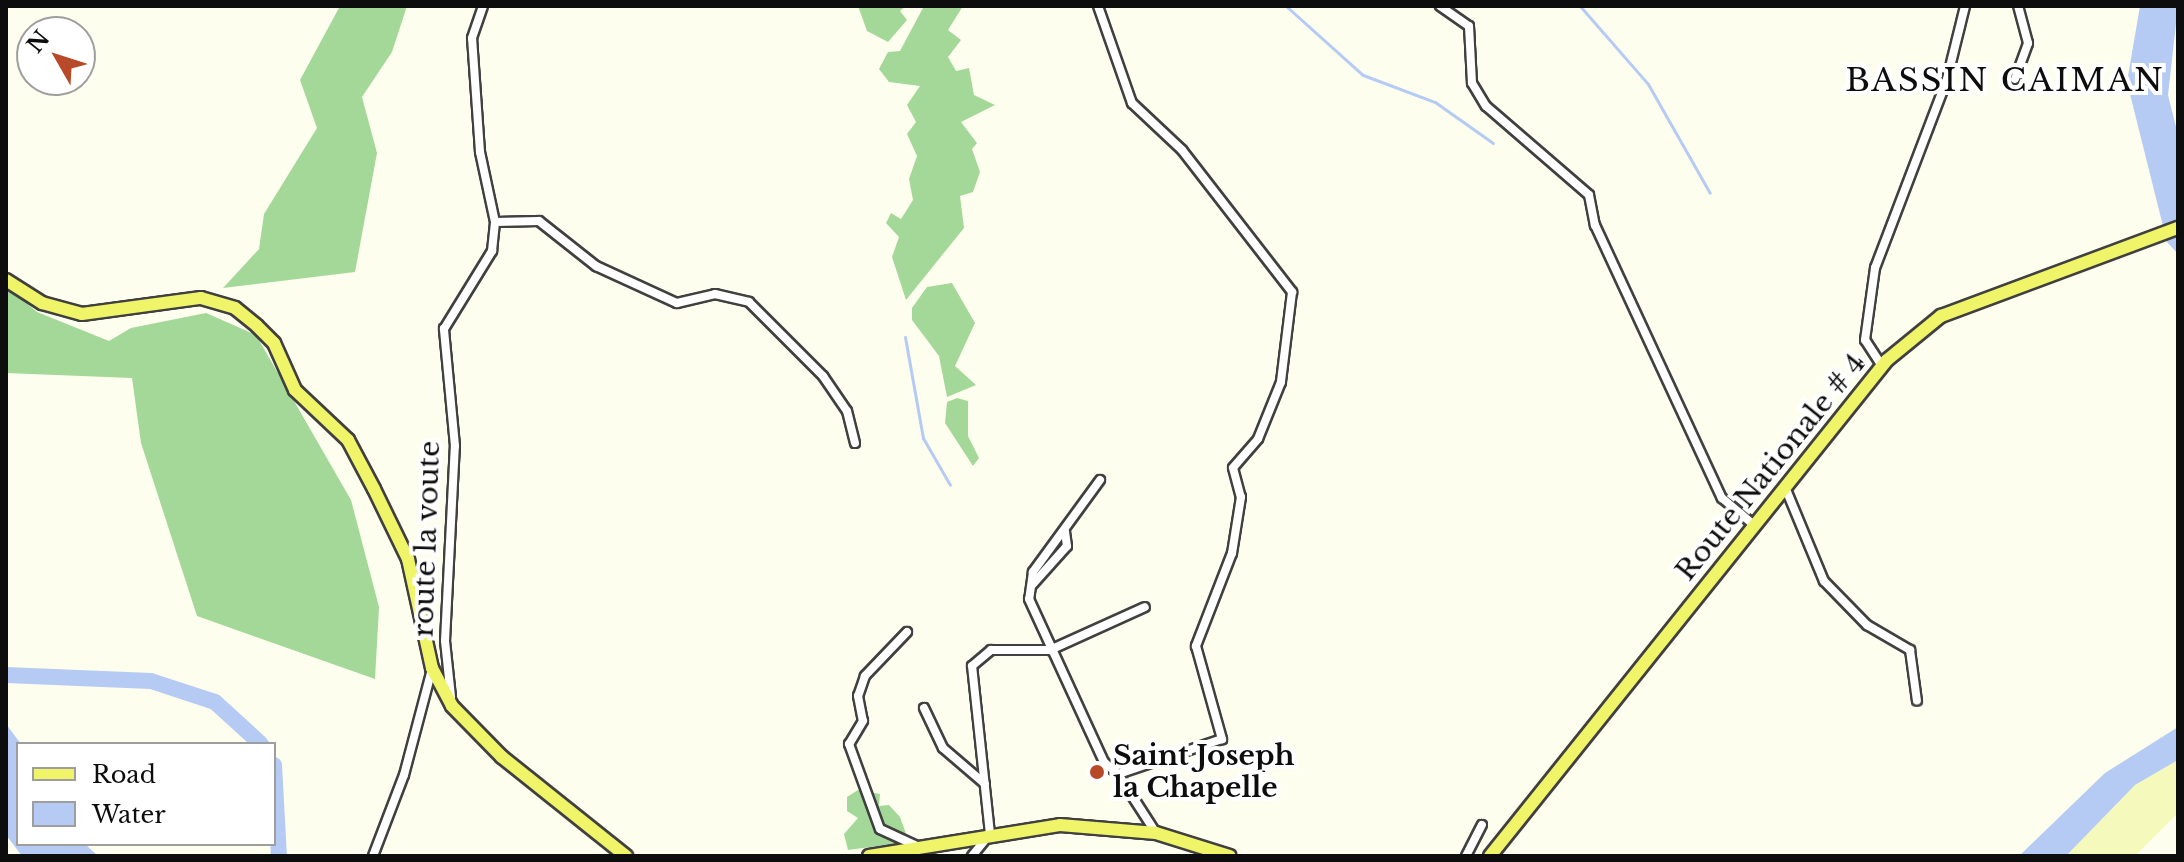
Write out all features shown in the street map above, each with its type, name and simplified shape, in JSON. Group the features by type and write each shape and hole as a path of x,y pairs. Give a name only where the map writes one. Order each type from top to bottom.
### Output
{"main road":[{"name":"Route Nationale # 4","path":"1490,856 1882,366 1941,316 2178,228"},
{"path":"6,280 42,303 82,314 201,298 235,308 257,326 274,343 295,390 348,440 374,489 408,559 432,668 452,706 621,854"},
{"path":"869,856 1060,825 1156,833 1230,856"}],"street":[{"name":"route la voute","path":"452,706 445,641 455,446 444,329 486,265 495,222 480,152 472,38 483,6"},
{"path":"1098,6 1132,103 1182,150 1256,254 1292,292 1281,382 1258,439 1233,468 1241,497 1232,553 1196,646 1222,739 1118,774"},
{"path":"1440,6 1469,26 1472,83 1486,106 1589,195 1595,225 1722,498 1754,525"},
{"path":"1882,366 1865,340 1875,268 1947,79 1965,6"},
{"path":"2015,79 2028,43 2018,6"},
{"path":"495,222 539,221 596,266 677,303 715,294 749,302 823,376 847,411 855,443"},
{"path":"1100,480 1033,572 1031,612 1104,762 1118,774 1156,833"},
{"path":"1785,487 1824,581 1867,625 1910,650 1917,701"},
{"path":"972,856 990,834 972,666 991,650 1050,650 1145,607"},
{"path":"907,632 865,676 858,696 863,721 849,744 880,829 919,847"},
{"path":"373,856 404,775 432,668"},
{"path":"924,708 943,748 985,784"},
{"path":"1466,856 1482,825"}],"shaded area":[{"path":"340,6 407,6 392,52 362,97 377,153 355,272 223,288 259,249 264,214 317,128 300,80"},
{"path":"858,6 906,6 900,11 907,20 888,42 867,31"},
{"path":"924,6 963,6 948,30 961,40 948,57 956,71 969,68 974,95 995,105 961,122 977,143 972,149 980,172 973,192 960,196 964,228 906,300 892,257 899,237 886,223 891,213 901,219 913,200 909,179 917,156 907,134 916,122 907,105 920,86 889,82 879,69 888,52 900,51"},
{"path":"952,283 975,323 955,366 976,385 947,397 939,356 912,320 912,308 927,287"},
{"path":"6,286 37,312 109,341 131,328 206,313 256,335 351,500 379,607 375,679 197,616 141,443 132,378 6,373"},
{"path":"957,398 968,401 968,436 979,458 973,466 945,423 947,402"},
{"path":"858,790 880,794 879,806 889,805 900,817 909,842 848,850 844,834 858,818 847,811 847,797"}],"sand":[{"path":"2178,760 2178,813 2135,856 2066,856 2135,785"}],"water":[{"path":"2140,6 2178,6 2168,95 2178,135 2178,254 2167,242 2127,82"},
{"path":"6,724 20,742 16,742 16,846 87,846 98,856 22,856 6,835"},
{"path":"2178,727 2178,760 2135,785 2066,856 2019,856 2105,773"}],"waterway":[{"path":"1286,6 1363,75 1435,102 1493,143"},
{"path":"1580,6 1648,84 1710,193"},
{"path":"905,337 923,438 950,485"},
{"path":"6,675 151,681 215,702 259,742"},
{"path":"276,801 279,856"}],"place":[{"name":"Saint Joseph la Chapelle","path":"1097,772"}],"district":[{"name":"BASSIN CAIMAN","path":"2005,80"}]}
